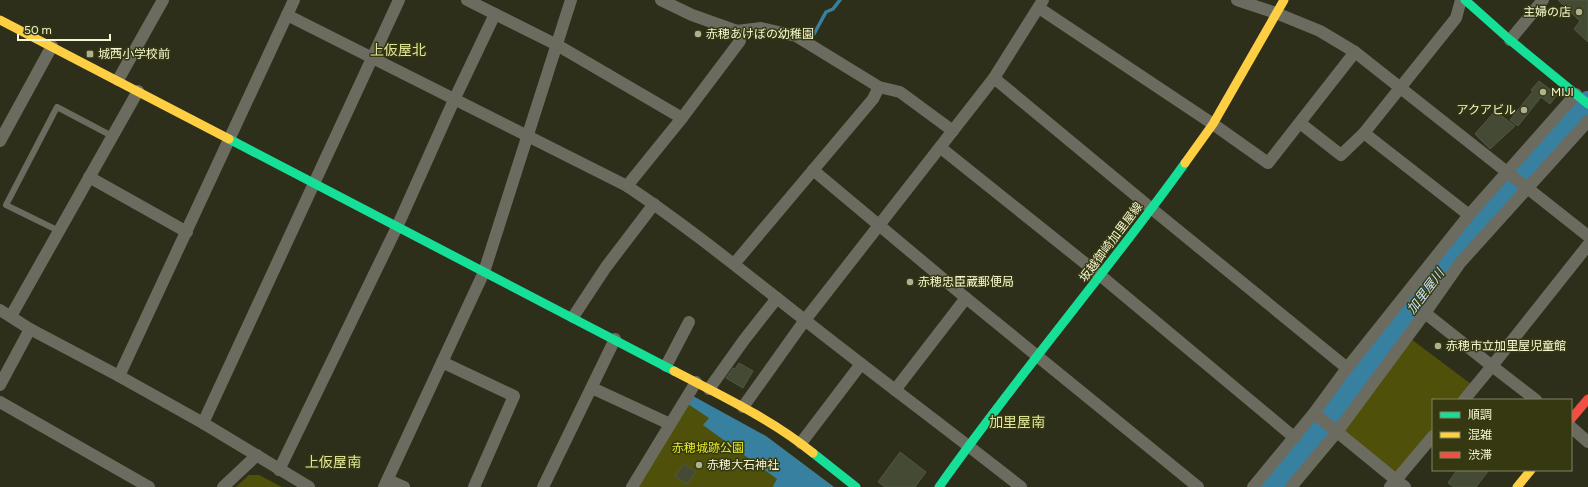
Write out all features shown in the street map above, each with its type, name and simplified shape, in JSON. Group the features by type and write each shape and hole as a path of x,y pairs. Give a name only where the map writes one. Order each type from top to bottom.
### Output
{"street":[{"path":"118,80 163,0"},
{"path":"119,376 231,139 294,0"},
{"path":"203,423 373,59 399,0"},
{"path":"467,0 557,45 682,118"},
{"path":"404,487 386,483 484,272 571,0"},
{"path":"660,0 692,15 737,31 761,28 796,36 879,87 900,92 953,131"},
{"path":"1237,0 1276,13 1320,31 1355,52 1588,236"},
{"name":"坂越御崎加里屋線","path":"939,487 968,446 1039,357 1152,209 1213,124 1284,0"},
{"path":"1300,122 1341,155 1364,133 1456,18 1460,0"},
{"path":"1465,0 1510,40 1588,104"},
{"path":"1510,40 1544,0"},
{"path":"743,407 804,320 941,148 994,78 1041,4 1268,163 1355,52"},
{"path":"279,470 397,227 454,100 495,14"},
{"path":"287,15 627,186 654,204 734,264 804,320 1021,487"},
{"path":"0,20 118,80 743,407 801,443 856,487"},
{"path":"627,186 682,118 740,41 737,31"},
{"path":"0,141 52,46"},
{"path":"994,78 1347,368"},
{"path":"734,264 873,99 879,87"},
{"path":"138,91 59,231 5,313 30,329 203,423 279,470 310,487"},
{"path":"1253,487 1295,438 1347,368 1468,215 1508,172 1576,94"},
{"path":"1291,487 1337,432 1425,313 1460,262 1588,121"},
{"path":"1364,133 1468,215"},
{"path":"941,148 1101,276 1295,438"},
{"path":"813,170 966,298 1198,487"},
{"path":"89,178 187,232"},
{"path":"573,317 606,267 654,204"},
{"path":"1465,399 1588,245"},
{"path":"710,389 744,340 777,298"},
{"path":"895,390 966,298"},
{"path":"1425,313 1535,399"},
{"path":"666,366 689,322"},
{"path":"0,385 30,329"},
{"path":"543,487 615,339"},
{"path":"442,362 514,396 474,487"},
{"path":"801,443 861,364"},
{"path":"632,487 696,382"},
{"path":"592,388 670,424"},
{"path":"1572,418 1588,399"},
{"path":"0,402 149,487"},
{"path":"1314,413 1397,485 1432,437"},
{"path":"1572,428 1588,442"},
{"path":"223,487 257,455"},
{"path":"1517,487 1529,471"}],"lane":[{"path":"59,231 6,205 57,107 112,136"}],"green space":[{"path":"1407,336 1475,387 1465,399 1432,399 1432,437 1396,480 1337,432"},
{"name":"赤穂城跡公園","path":"688,404 766,436 834,487 638,487"},
{"path":"249,475 259,475 282,487 236,487"}],"water":[{"path":"693,396 766,436 834,487 774,487 773,486 777,479 703,425 709,418 688,404"}],"building":[{"name":"主婦の店","path":"1558,0 1588,0 1588,42 1574,29 1580,21"},
{"path":"1539,81 1557,95 1550,104 1541,97 1518,126 1510,120"},
{"path":"1495,111 1515,126 1490,149 1475,134"},
{"path":"739,363 753,371 743,388 726,378 733,368 735,369"},
{"path":"900,452 926,472 915,487 885,487 878,482"},
{"path":"684,464 696,472 687,484 675,476"},
{"path":"1456,471 1488,471 1476,487 1454,487 1448,483"}],"waterway":[{"path":"814,34 826,12 833,9 840,0"},
{"name":"加里屋川","path":"1271,487 1338,407 1440,271 1588,102"}],"traffic: fast":[{"path":"1465,0 1510,40 1588,104"},
{"path":"229,139 674,371"},
{"path":"939,487 999,405 1185,163"},
{"path":"813,453 856,487"}],"traffic: slow":[{"path":"1185,163 1213,124 1284,0"},
{"path":"0,20 229,139"},
{"path":"674,371 728,399 780,429 813,453"},
{"path":"1517,487 1530,471"}],"traffic: jam":[{"path":"1572,418 1588,399"}],"place":[{"name":"主婦の店","path":"1579,12"},
{"name":"赤穂あけぼの幼稚園","path":"698,34"},
{"name":"城西小学校前","path":"90,54"},
{"name":"MIJI","path":"1543,92"},
{"name":"アクアビル","path":"1524,110"},
{"name":"赤穂忠臣蔵郵便局","path":"910,282"},
{"name":"赤穂市立加里屋児童館","path":"1438,346"},
{"name":"赤穂大石神社","path":"699,465"}],"district":[{"name":"上仮屋北","path":"398,50"},
{"name":"加里屋南","path":"1017,422"},
{"name":"上仮屋南","path":"333,462"}]}
